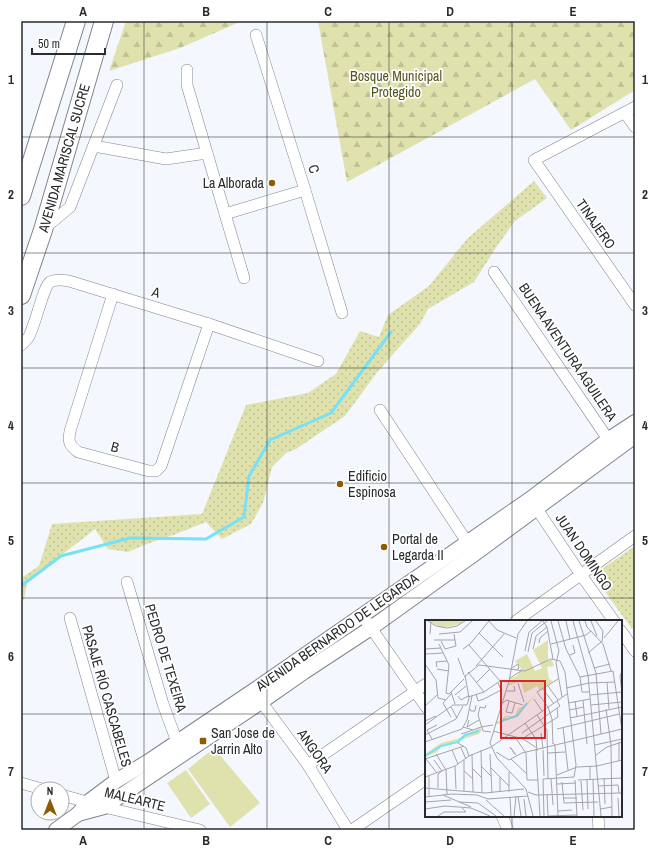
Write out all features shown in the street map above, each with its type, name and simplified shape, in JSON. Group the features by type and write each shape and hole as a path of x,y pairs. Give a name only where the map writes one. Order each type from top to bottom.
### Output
{"main road":[{"name":"AVENIDA MARISCAL SUCRE","path":"21,196 76,21"},
{"name":"AVENIDA MARISCAL SUCRE","path":"21,295 43,230 104,21"}],"street":[{"name":"C","path":"256,35 342,313"},
{"path":"187,70 187,85 244,278"},
{"path":"43,230 70,207 117,85"},
{"path":"630,110 635,127"},
{"name":"TINAJERO","path":"630,110 534,160 635,305"},
{"path":"94,146 166,159 207,153"},
{"path":"225,214 305,190"},
{"name":"BUENA AVENTURA AGUILERA","path":"494,272 612,445"},
{"name":"A","path":"21,345 27,339 47,285 52,281 69,280 209,324 318,361"},
{"name":"B","path":"113,294 70,431 69,439 71,447 78,452 149,472 156,471 161,466 209,324"},
{"path":"380,410 467,542"},
{"name":"AVENIDA BERNARDO DE LEGARDA","path":"78,814 104,807 371,628 612,445 635,422"},
{"name":"AVENIDA BERNARDO DE LEGARDA","path":"612,445 635,436"},
{"name":"AVENIDA BERNARDO DE LEGARDA","path":"56,830 78,814 88,802 116,781 253,691 467,542 533,504"},
{"name":"JUAN DOMINGO","path":"533,504 613,620"},
{"path":"517,620 635,536"},
{"name":"PEDRO DE TEXEIRA","path":"127,582 163,704 177,742"},
{"path":"362,615 425,706"},
{"name":"PASAJE RÍO CASCABELES","path":"70,618 116,781"},
{"path":"622,633 630,645"},
{"path":"308,765 425,685"},
{"name":"ANGORA","path":"253,691 308,765 348,830"},
{"path":"352,830 425,780"},
{"name":"MALEARTE","path":"70,797 104,807 200,830"},
{"path":"502,817 506,829"},
{"path":"598,817 599,830"}],"green space":[{"path":"126,21 242,21 180,48 109,71"},
{"name":"Bosque Municipal Protegido","path":"318,21 635,21 635,90 571,130 535,79 347,182"},
{"path":"534,181 547,198 515,221 474,282 428,309 420,324 378,371 345,416 296,449 286,453 272,467 263,503 251,524 222,539 206,522 128,552 108,549 95,529 27,582 24,600 21,601 21,578 39,566 52,524 202,514 246,405 308,393 336,374 360,331 379,337 388,315 429,286 467,239"},
{"path":"635,546 635,627 632,629 593,575"},
{"path":"214,748 260,803 230,827 188,769"},
{"path":"186,770 210,804 191,818 167,783"}],"waterway":[{"path":"21,586 61,556 130,538 206,539 244,517 249,476 270,440 331,413 391,332"}],"place":[{"name":"La Alborada","path":"272,183"},
{"name":"Edificio Espinosa","path":"340,484"},
{"name":"Portal de Legarda II","path":"384,547"},
{"name":"San Jose de Jarrin Alto","path":"203,741"}]}
